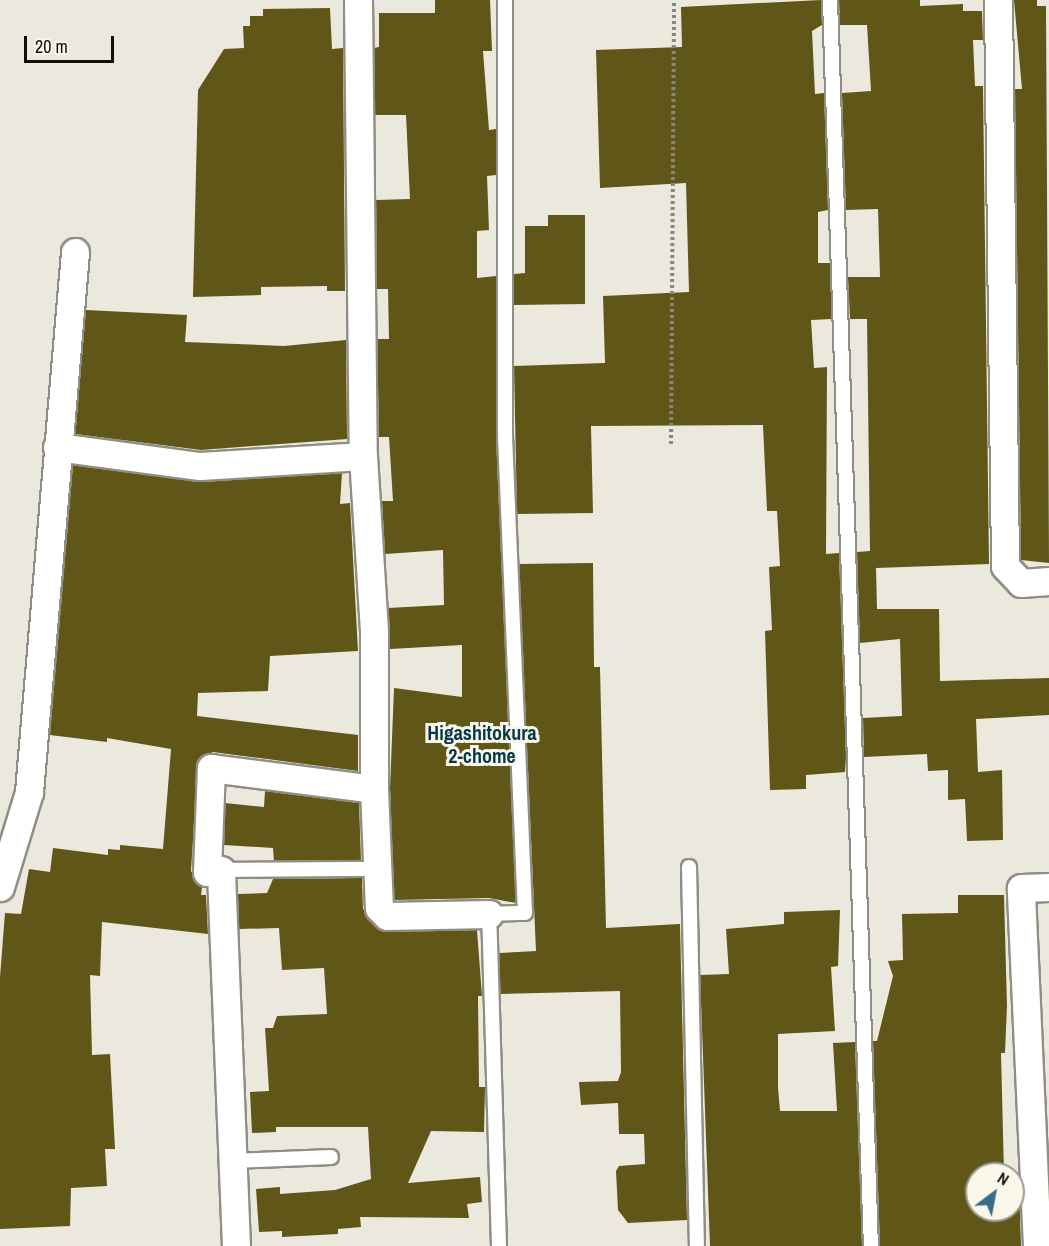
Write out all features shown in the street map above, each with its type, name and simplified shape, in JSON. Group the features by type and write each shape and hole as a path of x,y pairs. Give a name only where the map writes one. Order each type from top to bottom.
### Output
{"street":[{"path":"358,0 363,456 374,632 374,789 379,908 387,916 489,914"},
{"path":"998,0 1005,566 1022,583 1049,581"},
{"path":"0,887 29,792 75,252"},
{"path":"57,447 200,466 363,456"},
{"path":"236,1246 222,870 207,872 211,768 374,789"},
{"path":"1037,1246 1021,888 1049,886"}],"lane":[{"path":"499,1246 489,914 525,914 505,434 504,0"},
{"path":"830,0 871,1246"},
{"path":"689,867 697,1246"},
{"path":"222,870 377,868"},
{"path":"233,1161 331,1156"}],"path":[{"path":"671,444 674,0"}],"building":[{"path":"435,0 490,0 492,51 483,51 489,130 496,129 496,175 487,176 489,230 477,231 477,278 496,276 496,433 516,903 489,898 394,900 390,789 394,688 462,697 462,645 390,649 388,608 444,605 443,550 385,554 382,501 393,501 389,437 379,437 377,339 389,339 388,289 377,289 376,200 410,199 406,115 375,115 374,48 379,47 379,13 435,13"},
{"path":"821,0 822,25 812,31 815,94 824,93 828,210 818,212 818,263 830,263 832,319 811,320 814,368 827,367 826,554 839,553 846,758 845,772 806,775 806,789 770,790 765,631 772,630 769,567 780,566 777,511 767,511 763,425 591,426 593,513 517,514 514,366 605,363 603,296 689,292 686,183 600,188 596,50 682,47 681,7"},
{"path":"839,0 920,0 920,6 963,4 963,11 982,11 983,40 973,40 975,86 983,86 989,564 876,568 877,609 939,609 940,681 1049,678 1049,715 976,719 978,772 1002,770 1003,840 967,841 965,799 948,800 948,770 928,771 927,754 864,757 863,718 902,716 900,639 860,643 857,552 870,551 867,319 850,319 848,277 880,277 878,209 846,210 842,93 871,91 867,25 840,25"},
{"path":"1014,0 1037,0 1037,6 1046,6 1049,563 1021,560 1015,89 1022,89"},
{"path":"330,8 332,49 343,48 345,291 327,291 327,286 261,287 261,295 193,297 198,90 224,49 244,48 243,26 250,26 250,16 263,16 263,9"},
{"path":"548,215 585,215 585,304 514,305 514,274 525,273 525,226 548,226"},
{"path":"86,310 187,315 185,342 284,346 346,340 347,439 201,450 75,434"},
{"path":"73,465 201,482 342,473 340,504 350,503 358,651 270,656 268,691 198,693 197,716 358,735 358,771 213,752 198,759 191,871 202,887 201,895 206,895 208,934 102,922 100,976 90,975 92,1055 110,1054 115,1149 105,1149 107,1186 71,1188 70,1226 0,1229 0,977 5,913 21,914 29,869 50,872 53,848 108,855 108,849 120,850 120,845 163,849 171,749 107,738 107,742 50,735"},
{"path":"593,563 594,667 600,667 606,928 680,924 687,1220 628,1223 618,1210 616,1171 619,1166 645,1164 644,1134 619,1134 618,1103 581,1105 579,1082 618,1081 621,1072 620,991 500,994 499,953 536,951 519,564"},
{"path":"265,791 359,803 361,860 274,861 273,848 224,845 225,803 264,807"},
{"path":"362,878 363,909 381,930 477,930 482,996 478,996 479,1087 485,1087 484,1132 431,1131 408,1183 480,1177 482,1202 467,1204 469,1218 360,1217 361,1227 338,1229 338,1234 282,1237 282,1231 259,1232 256,1189 280,1187 280,1194 335,1190 371,1179 368,1127 276,1127 276,1132 252,1133 250,1092 269,1091 265,1028 273,1028 277,1016 327,1014 324,968 282,970 279,928 239,929 238,894 267,893 273,879"},
{"path":"958,895 1004,895 1007,1006 1005,1053 1001,1053 1004,1162 965,1162 965,1222 1020,1222 1021,1246 880,1246 873,1041 877,1041 893,976 888,961 903,960 902,914 958,913"},
{"path":"840,910 838,966 831,967 835,1031 778,1034 778,1087 780,1111 837,1111 833,1043 855,1042 862,1246 710,1246 700,975 729,974 726,929 784,924 784,912"}],"district":[{"name":"Higashitokura 2-chome","path":"482,744"}]}
